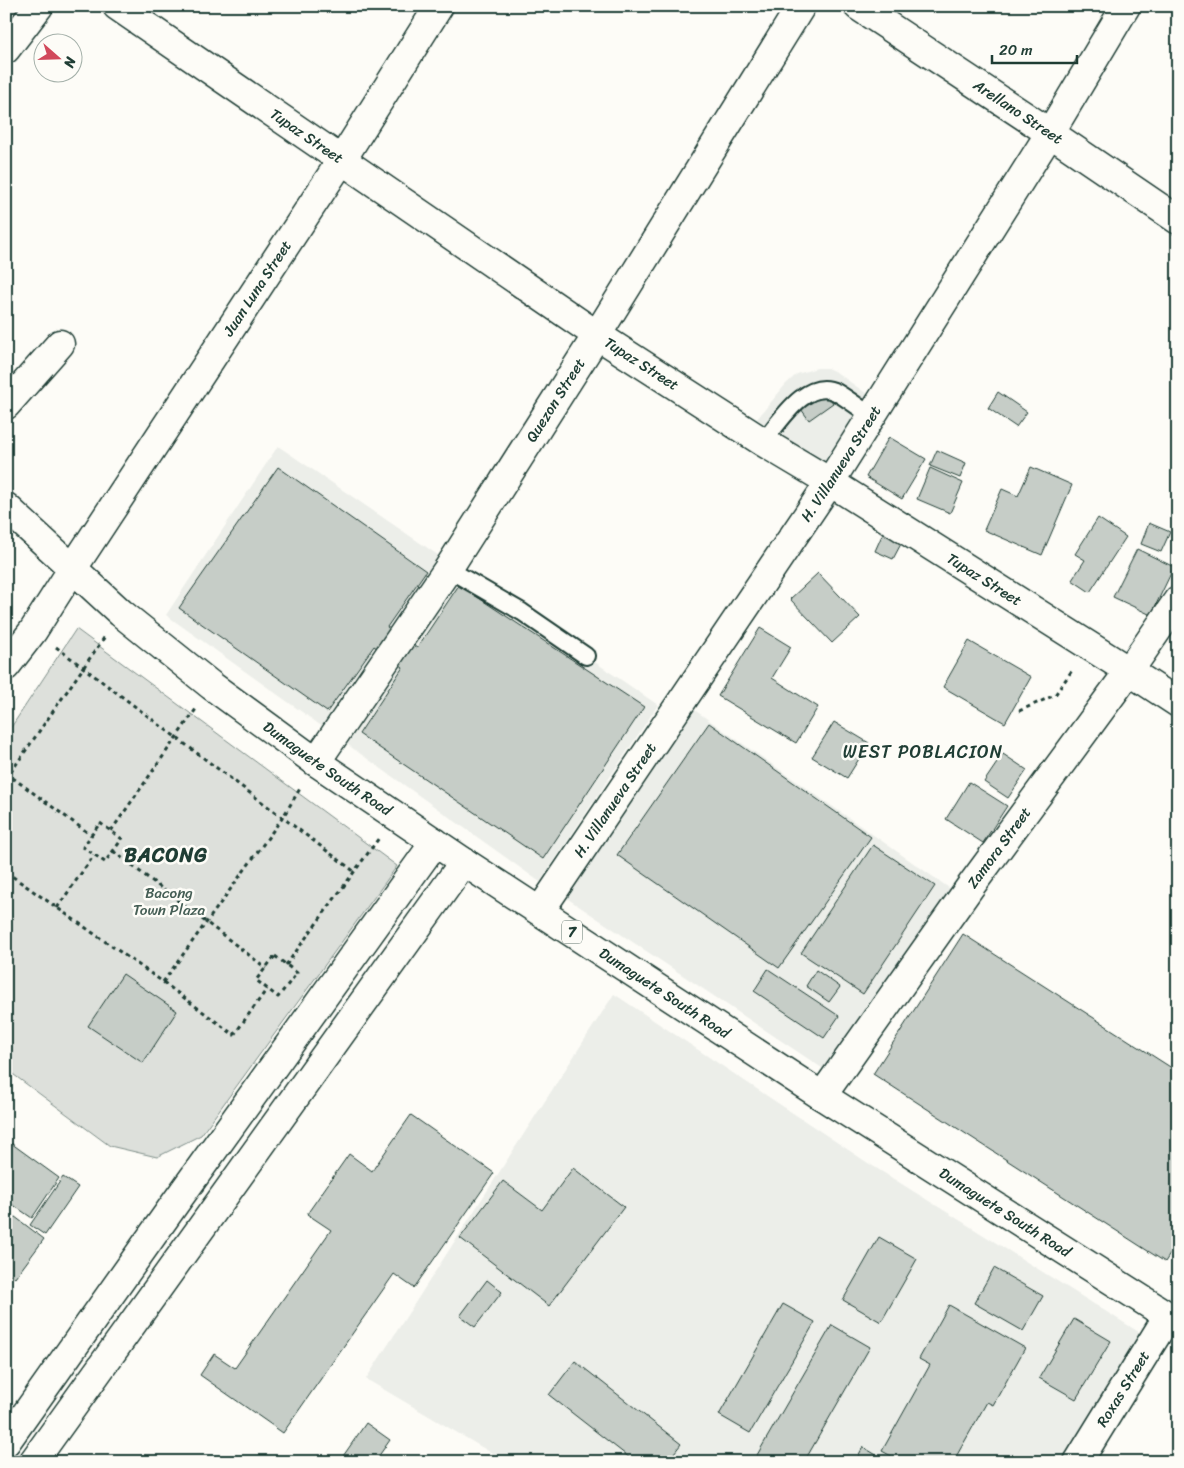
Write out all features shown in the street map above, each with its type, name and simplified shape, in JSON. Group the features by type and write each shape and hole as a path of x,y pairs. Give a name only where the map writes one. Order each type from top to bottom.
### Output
{"street":[{"path":"6,49 39,6"},
{"name":"Tupaz Street","path":"117,6 596,335 1129,671 1178,704"},
{"name":"Juan Luna Street","path":"6,666 33,631 341,161 440,6"},
{"name":"Quezon Street","path":"316,762 448,569 801,6"},
{"name":"Arellano Street","path":"858,6 1178,220"},
{"name":"H. Villanueva Street","path":"540,911 830,482 1050,133 1126,6"},
{"path":"6,405 60,344"},
{"name":"Dumaguete South Road","path":"6,507 121,613 212,686 316,762 464,862 822,1096 1174,1312"},
{"name":"Zamora Street","path":"822,1096 970,887 1129,671 1178,600"},
{"path":"6,1442 435,842"},
{"path":"33,1462 464,862"},
{"name":"Roxas Street","path":"1078,1462 1174,1312"}],"lane":[{"path":"763,442 794,404 810,392 822,389 835,392 871,416"},
{"path":"448,569 522,612 586,656"}],"path":[{"path":"91,835 7,776 121,613"},
{"path":"33,631 355,872"},
{"path":"1019,711 1055,695 1089,646"},
{"path":"111,831 212,686"},
{"path":"163,982 283,817 316,762"},
{"path":"286,965 395,815"},
{"path":"100,823 111,831 122,839 105,862 83,846 100,823"},
{"path":"113,851 266,968"},
{"path":"57,908 94,854"},
{"path":"6,872 234,1034 267,989"},
{"path":"275,956 286,965 297,973 278,997 256,980 275,956"}],"shaded area":[{"path":"817,368 827,368 836,372 867,394 823,464 757,419 786,384 797,374"},
{"path":"278,446 658,705 540,882 166,615"},
{"path":"693,709 952,890 825,1070 562,895"},
{"path":"614,994 868,1163 1142,1334 1064,1462 507,1462 366,1379"}],"green space":[{"name":"Bacong Town Plaza","path":"76,629 397,866 201,1135 157,1157 110,1146 6,1069 6,735"}],"building":[{"path":"826,392 833,403 809,420 801,409"},
{"path":"998,392 1027,412 1016,427 988,408"},
{"path":"889,437 926,459 902,499 866,477"},
{"path":"937,450 966,463 960,478 930,466"},
{"path":"278,467 426,571 387,627 417,648 459,585 644,707 543,859 359,734 403,667 374,646 327,712 179,608"},
{"path":"1031,467 1072,485 1042,555 984,530 1002,489 1018,496"},
{"path":"930,468 963,483 950,513 917,499"},
{"path":"1098,518 1126,537 1090,592 1072,580 1085,560 1075,554"},
{"path":"1149,523 1170,532 1161,552 1141,544"},
{"path":"883,533 902,542 893,559 875,551"},
{"path":"1137,549 1174,567 1151,615 1113,597"},
{"path":"818,573 860,617 832,643 790,599"},
{"path":"760,628 791,647 772,678 818,707 796,743 718,696"},
{"path":"969,641 1031,677 1005,723 943,687"},
{"path":"834,722 869,743 847,778 812,757"},
{"path":"709,723 871,837 779,968 617,855"},
{"path":"1003,754 1027,770 1008,798 984,782"},
{"path":"969,782 1007,806 983,843 946,819"},
{"path":"873,845 935,886 863,994 801,953"},
{"path":"963,934 1178,1072 1178,1242 1165,1262 873,1074"},
{"path":"768,969 839,1016 824,1038 754,991"},
{"path":"816,970 840,987 829,1002 806,986"},
{"path":"123,974 177,1011 143,1063 88,1026"},
{"path":"411,1115 494,1173 414,1288 394,1274 283,1433 200,1375 214,1354 235,1368 331,1230 307,1214 349,1154 372,1171"},
{"path":"8,1141 59,1178 32,1218 6,1200 6,1143"},
{"path":"573,1168 624,1207 549,1306 460,1238 503,1181 542,1210"},
{"path":"63,1177 78,1187 45,1235 30,1225"},
{"path":"6,1210 44,1239 15,1278 6,1271"},
{"path":"879,1237 917,1259 881,1322 843,1300"},
{"path":"994,1268 1043,1296 1023,1331 974,1303"},
{"path":"487,1280 502,1292 475,1327 460,1316"},
{"path":"783,1304 815,1322 750,1433 719,1415"},
{"path":"949,1305 1025,1348 993,1405 987,1402 953,1462 902,1462 882,1451 930,1365 919,1359"},
{"path":"1074,1319 1111,1341 1076,1399 1039,1378"},
{"path":"832,1325 870,1347 804,1462 753,1462"},
{"path":"575,1361 681,1444 667,1462 635,1462 549,1395"},
{"path":"366,1423 390,1440 378,1457 385,1462 339,1462"},
{"path":"863,1447 888,1462 855,1462"}],"district":[{"name":"WEST POBLACION","path":"923,752"},
{"name":"BACONG","path":"166,855"}]}
